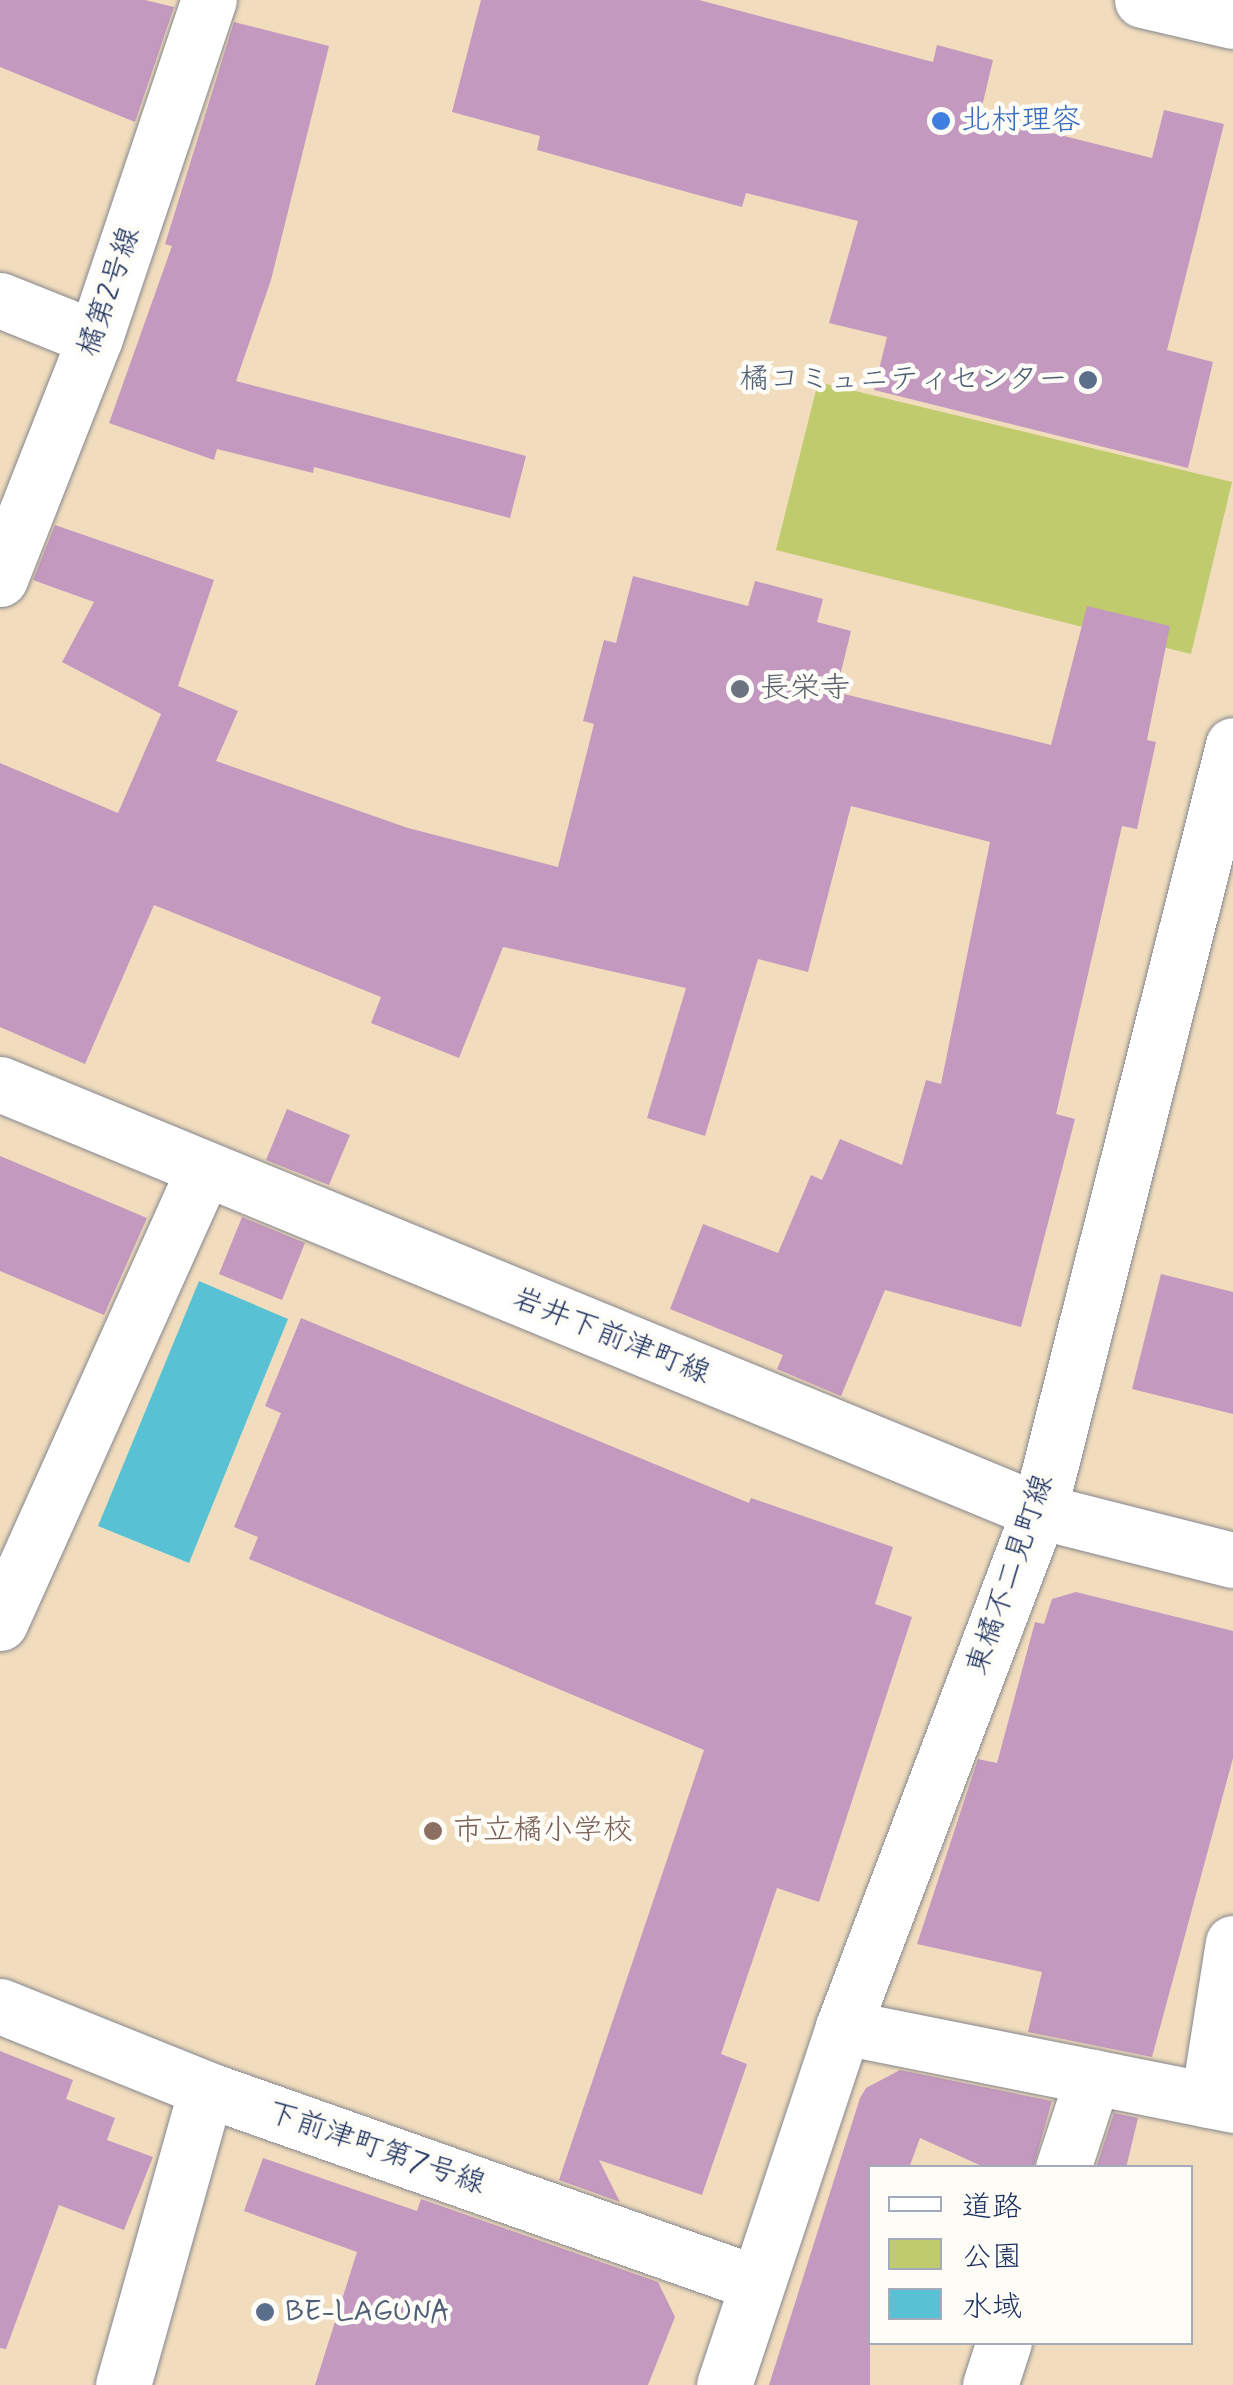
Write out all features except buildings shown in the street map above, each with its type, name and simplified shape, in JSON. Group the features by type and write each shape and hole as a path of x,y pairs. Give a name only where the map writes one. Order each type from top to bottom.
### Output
{"street":[{"name":"橘第2号線","path":"0,580 95,338 209,0"},
{"path":"1142,0 1233,21"},
{"path":"0,300 95,338"},
{"name":"東橘不二見町線","path":"724,2385 844,2026 1039,1511 1233,744"},
{"name":"岩井下前津町線","path":"0,1084 202,1172 1039,1511 1233,1560"},
{"path":"0,1623 202,1172"},
{"path":"844,2026 1220,2102 1233,1943"},
{"name":"下前津町第7号線","path":"0,2006 206,2089 756,2283"},
{"path":"1064,2165 1093,2076"},
{"path":"123,2385 206,2089"},
{"path":"990,2385 1003,2345"}],"green space":[{"path":"818,382 1232,482 1191,654 776,550"}],"water":[{"path":"199,1281 288,1319 189,1563 98,1526"}],"place":[{"name":"北村理容","path":"941,121"},
{"name":"橘コミュニティセンター","path":"1088,380"},
{"name":"長栄寺","path":"740,689"},
{"name":"市立橘小学校","path":"433,1831"},
{"name":"BE-LAGUNA","path":"265,2312"}]}
